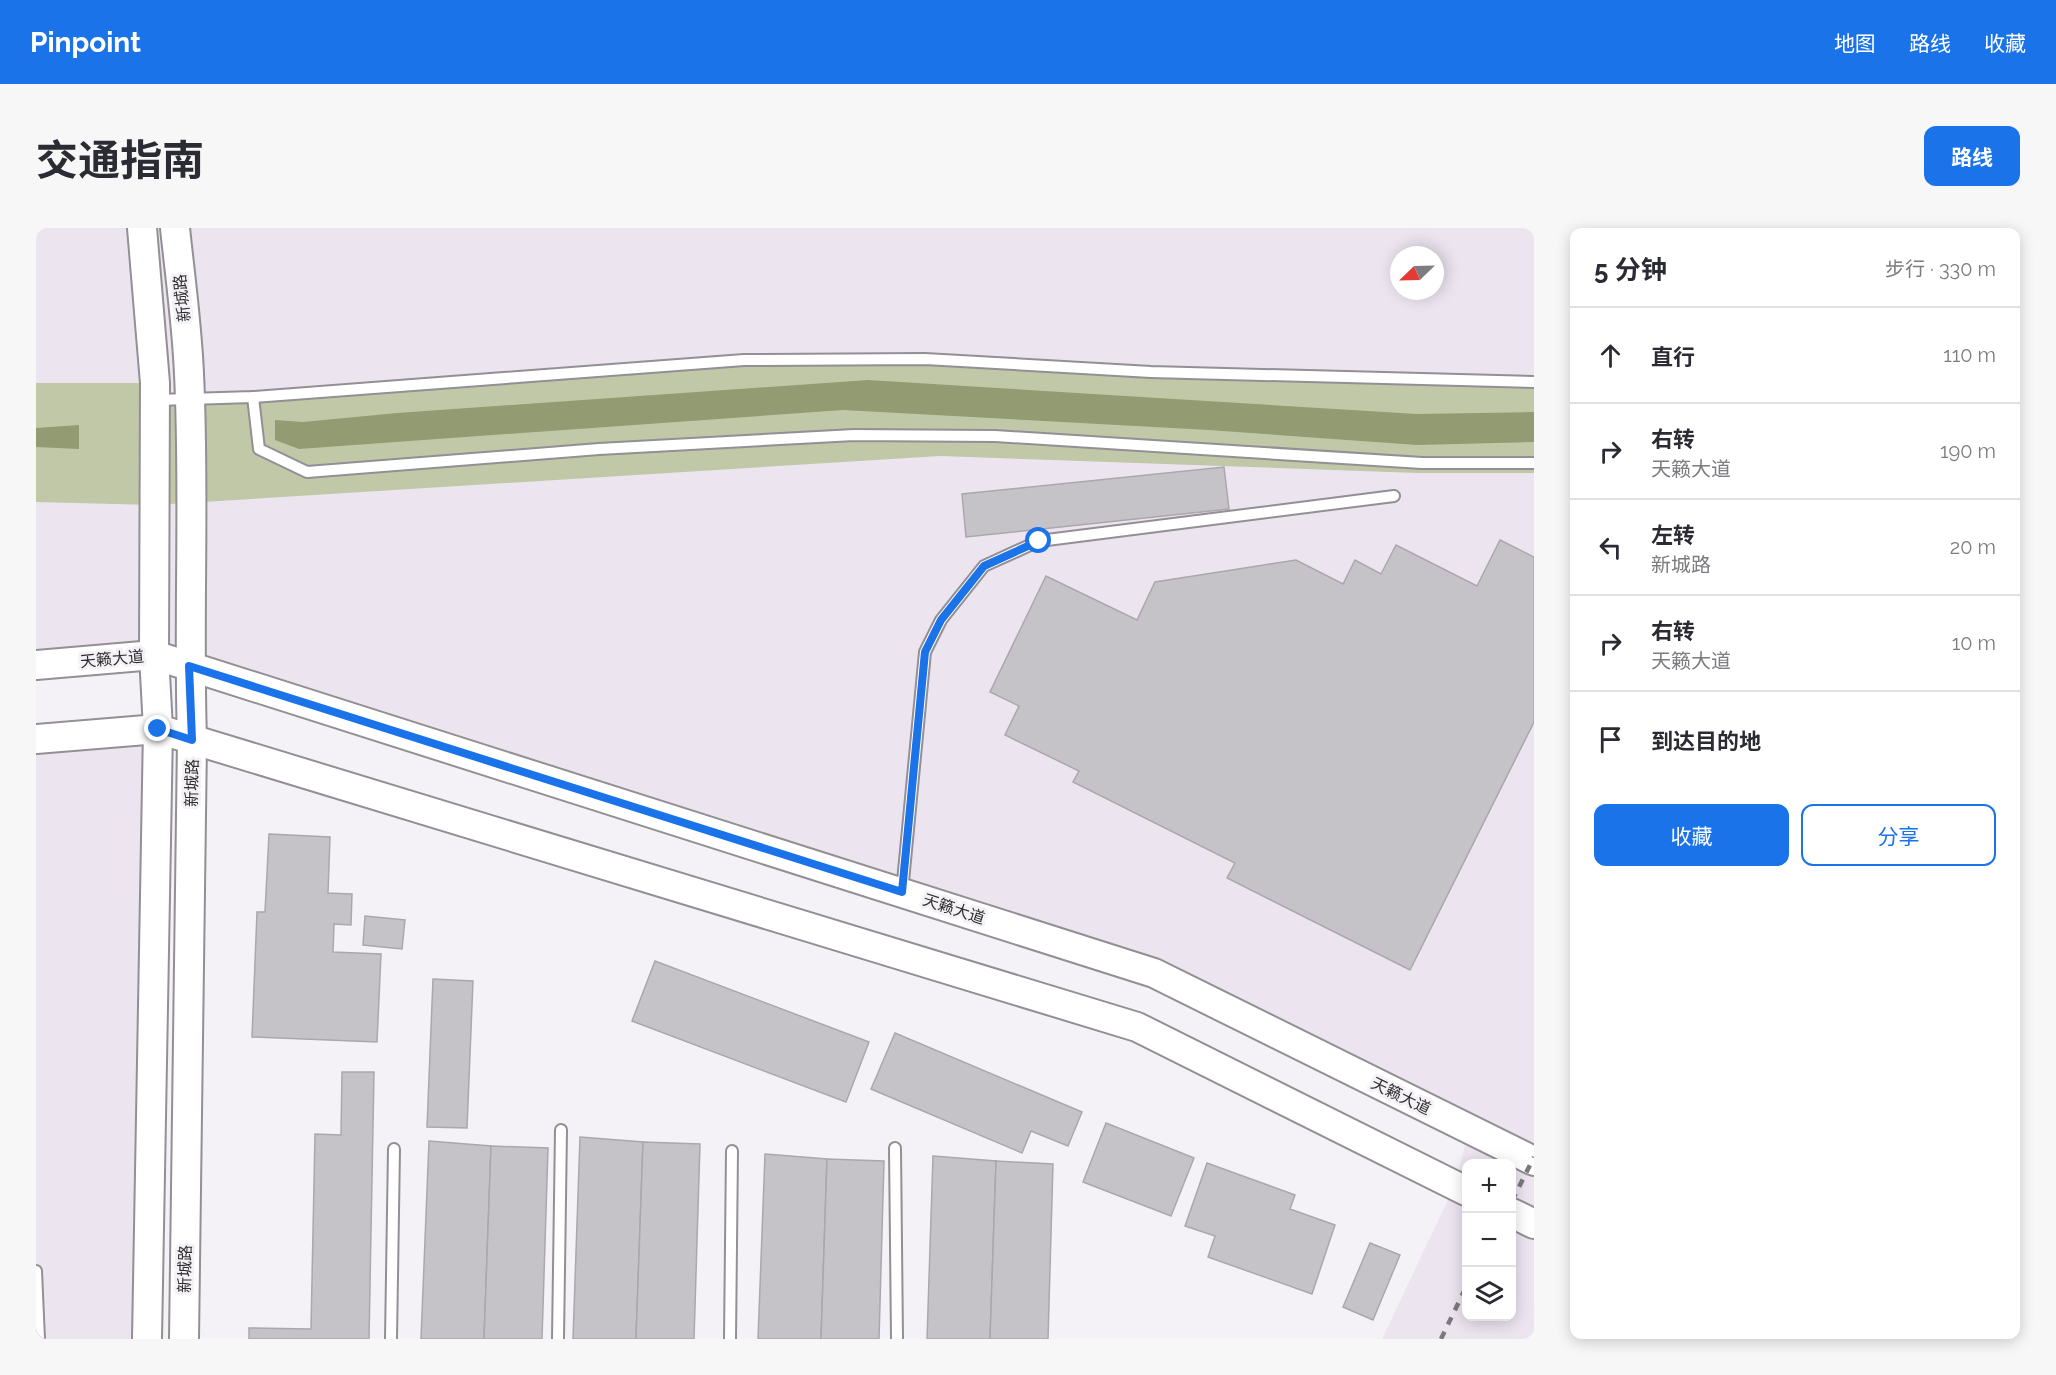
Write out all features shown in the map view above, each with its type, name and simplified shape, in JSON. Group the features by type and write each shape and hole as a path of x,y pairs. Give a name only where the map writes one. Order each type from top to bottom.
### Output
{"main road":[{"name":"新城路","path":"142,228 155,383 154,655 158,729 147,1339"},
{"name":"新城路","path":"175,228 189,373 192,528 189,666 192,740 184,1339"},
{"name":"天籁大道","path":"36,665 154,655 1154,973 1534,1161"},
{"path":"36,739 158,729 1137,1027 1462,1189"},
{"path":"1516,1215 1534,1224"}],"lane":[{"path":"155,400 253,397 756,360 925,359 1151,372 1534,382"},
{"path":"253,397 259,449 307,472 599,449 854,435 995,436 1422,463 1534,464"},
{"path":"902,892 925,652 941,620 984,566 1039,541 1394,496"},
{"path":"558,1339 561,1130"},
{"path":"895,1148 897,1339"},
{"path":"391,1339 394,1149"},
{"path":"730,1339 732,1151"},
{"path":"36,1271 39,1339"}],"shaded area":[{"path":"36,228 1534,228 1534,1339 1382,1339 1455,1185 1469,1129 1154,973 155,655 36,664"},
{"path":"925,359 1534,383 1534,473 1418,473 940,456 154,505 36,502 36,383 155,383 155,399 744,360"},
{"path":"868,380 1417,414 1534,412 1534,442 1417,445 1209,430 843,410 299,449 275,440 275,420 303,422 397,413"},
{"path":"79,425 79,449 36,447 36,428"},
{"path":"158,729 147,1339 36,1339 36,739"}],"building":[{"path":"1224,467 1229,509 966,537 962,494"},
{"path":"1500,540 1534,557 1534,722 1410,970 1227,878 1235,863 1073,782 1079,771 1005,735 1019,706 990,692 1046,576 1137,620 1155,582 1296,560 1343,584 1355,560 1381,574 1396,545 1477,586"},
{"path":"269,834 330,837 328,893 352,894 351,925 334,924 333,952 381,954 377,1042 252,1037 257,912 265,912"},
{"path":"365,916 405,920 402,949 363,945"},
{"path":"655,961 869,1042 846,1102 632,1021"},
{"path":"433,979 473,981 467,1128 427,1127"},
{"path":"895,1033 1082,1112 1068,1146 1031,1131 1022,1153 871,1089"},
{"path":"342,1072 374,1072 369,1339 249,1339 249,1328 311,1329 315,1134 341,1135"},
{"path":"1106,1123 1194,1158 1171,1216 1083,1182"},
{"path":"580,1137 643,1142 636,1339 573,1339"},
{"path":"429,1141 491,1146 484,1339 421,1339"},
{"path":"643,1142 700,1144 694,1339 636,1339"},
{"path":"491,1146 548,1148 542,1339 484,1339"},
{"path":"765,1154 827,1159 821,1339 758,1339"},
{"path":"933,1156 996,1161 990,1339 927,1339"},
{"path":"827,1159 884,1161 879,1339 821,1339"},
{"path":"996,1161 1053,1164 1048,1339 990,1339"},
{"path":"1207,1163 1295,1195 1290,1209 1335,1225 1312,1294 1208,1257 1215,1236 1185,1226"},
{"path":"1370,1243 1400,1255 1373,1320 1343,1307"}],"railway":[{"path":"1516,1193 1534,1157"},
{"path":"1441,1339 1462,1295"}],"route":[{"path":"158,729 192,740 189,666 902,892 925,652 941,620 984,566 1039,541"}]}
